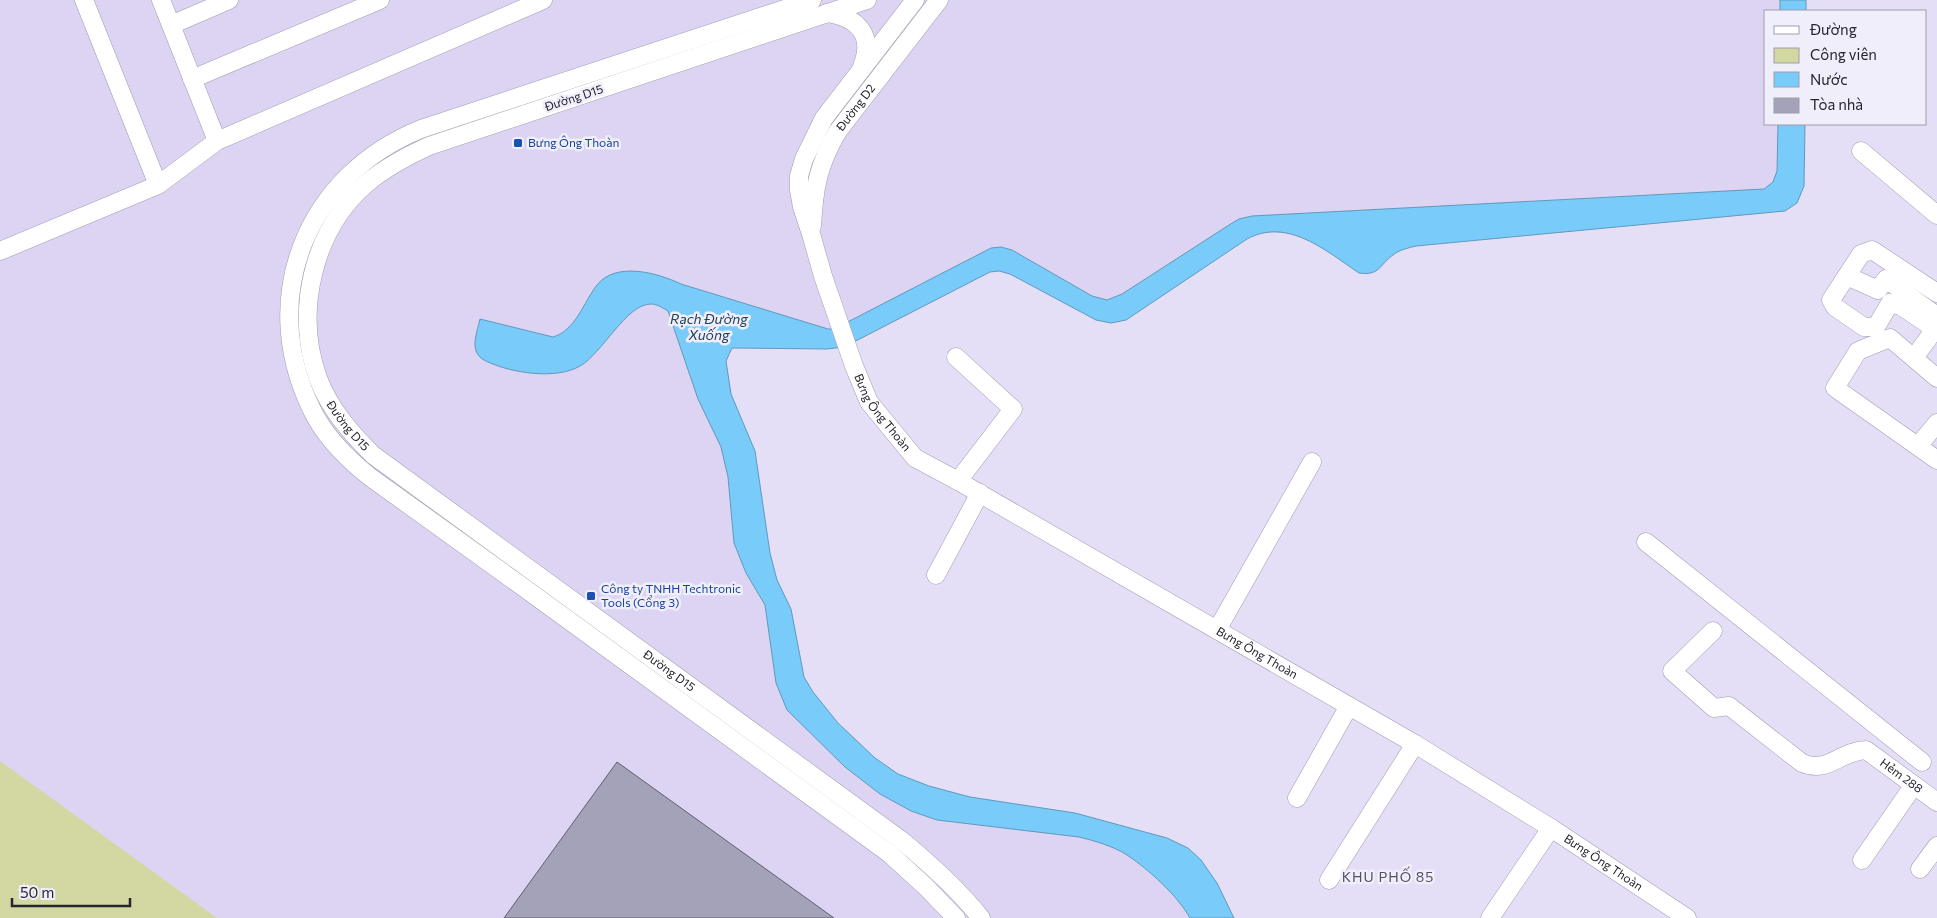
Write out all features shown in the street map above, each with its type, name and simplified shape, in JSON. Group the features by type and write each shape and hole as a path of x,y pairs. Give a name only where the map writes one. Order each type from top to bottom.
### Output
{"street":[{"path":"84,0 158,185"},
{"path":"161,0 217,141"},
{"path":"171,24 229,0"},
{"path":"192,79 380,0"},
{"path":"0,251 158,185 217,141 543,0"},
{"name":"Đường D15","path":"812,0 402,137 368,158 336,189 310,224 303,242 292,282 290,326 296,368 311,409 336,446 370,477 890,854 956,918"},
{"name":"Đường D15","path":"866,0 429,146 399,161 366,184 349,201 328,234 314,271 308,313 309,333 318,378 339,418 373,455 901,840 950,883 981,918"},
{"name":"Đường D2","path":"823,276 812,234 802,207 799,190 804,159 824,118 915,0"},
{"name":"Đường D2","path":"812,234 814,194 822,161 828,147 838,131 939,0"},
{"path":"827,13 841,16 853,22 865,37 866,56 859,73"},
{"path":"1862,151 1937,215"},
{"path":"1936,324 1901,306 1890,303 1876,327 1864,326 1835,307 1831,300 1861,254 1872,250 1937,293"},
{"name":"Bưng Ông Thoàn","path":"823,276 854,366 869,402 915,458 958,480 1414,744 1551,828 1687,918"},
{"path":"1847,276 1878,290 1886,279 1936,324"},
{"path":"1914,358 1936,324"},
{"path":"1937,378 1890,338 1858,351 1835,388 1937,460"},
{"path":"956,356 1013,409 958,480"},
{"path":"1918,446 1937,423"},
{"path":"1217,630 1312,462"},
{"path":"936,575 980,493"},
{"path":"1646,542 1922,762"},
{"path":"523,587 534,571"},
{"name":"Hẻm 288","path":"1713,632 1672,671 1714,708 1729,706 1802,763 1811,767 1826,765 1855,750 1866,750 1937,802"},
{"path":"1297,798 1349,706"},
{"path":"1329,880 1414,744"},
{"path":"1862,860 1914,786"},
{"path":"1490,918 1551,828"},
{"path":"1920,869 1937,846"}],"shaded area":[{"path":"0,0 1780,0 1780,10 1764,10 1764,125 1778,125 1777,171 1773,182 1764,189 1252,216 1122,294 1107,300 1092,296 1012,250 834,329 828,329 649,273 578,315 569,328 553,337 480,319 595,355 629,313 651,304 660,306 668,311 698,399 721,447 728,477 734,543 746,573 765,605 776,683 787,710 880,794 911,811 937,820 1079,837 1097,841 1126,854 1162,884 1185,909 1190,918 0,918"}],"green space":[{"path":"0,761 217,918 0,918"}],"water":[{"path":"1780,0 1806,0 1806,10 1780,10"},
{"name":"Rạch Đường Xuống","path":"1778,125 1805,125 1804,186 1797,203 1785,211 1416,246 1398,252 1379,269 1371,273 1359,273 1320,247 1292,234 1262,233 1247,239 1126,320 1111,323 1096,320 1010,274 999,271 990,272 844,347 827,349 732,348 726,361 731,394 755,451 770,553 777,580 791,609 804,677 813,692 838,723 875,758 898,774 929,786 970,797 1075,813 1167,838 1188,848 1201,860 1217,883 1234,918 1190,918 1178,901 1153,875 1127,855 1104,844 1079,837 937,820 911,811 880,794 845,767 787,710 776,683 765,605 746,573 734,543 728,477 721,447 698,399 668,311 653,304 642,306 624,320 589,360 580,366 559,373 521,372 498,366 482,359 478,354 475,344 480,319 553,337 568,328 597,285 615,273 626,271 638,271 661,276 681,284 828,329 834,329 991,248 1001,247 1012,250 1092,296 1107,300 1122,294 1239,219 1252,216 1764,189 1773,182 1777,171"}],"building":[{"path":"617,762 834,918 504,918"}],"place":[{"name":"Bưng Ông Thoàn","path":"518,143"},
{"name":"Công ty TNHH Techtronic Tools (Cổng 3)","path":"591,596"}],"district":[{"name":"KHU PHỐ 85","path":"1388,877"}]}
